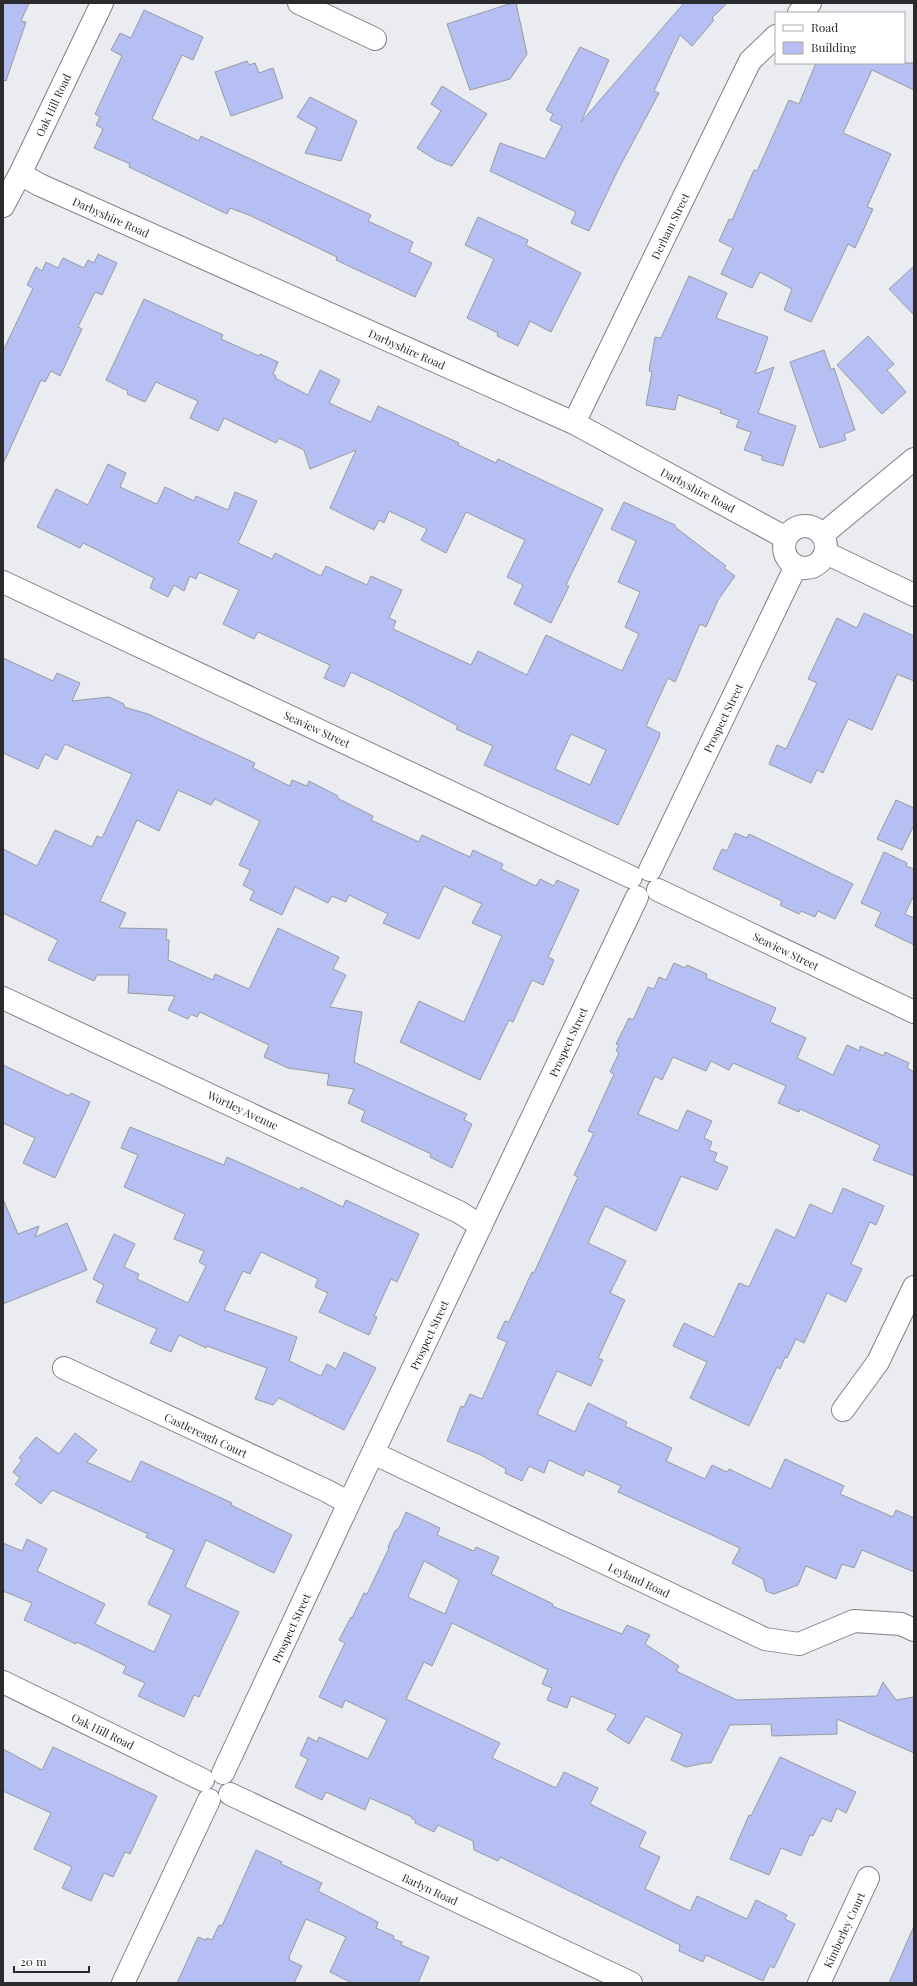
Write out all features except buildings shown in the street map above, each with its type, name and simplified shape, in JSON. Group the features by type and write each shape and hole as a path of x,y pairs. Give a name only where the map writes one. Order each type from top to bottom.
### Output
{"street":[{"name":"Oak Hill Road","path":"3,206 20,174 102,3"},
{"path":"299,3 375,39"},
{"path":"800,12 810,3"},
{"name":"Derham Street","path":"574,423 750,61 775,37"},
{"name":"Darbyshire Road","path":"20,174 40,185 574,423 786,538"},
{"path":"914,459 824,544 821,562 816,566 802,568 796,566 790,562 784,551 786,538 795,529 800,526 813,527 824,544 914,595"},
{"name":"Prospect Street","path":"123,1983 481,1226 639,881 796,566"},
{"name":"Seaview Street","path":"3,582 639,881 654,872 659,881 658,890 914,1012"},
{"name":"Wortley Avenue","path":"3,998 459,1212 481,1226"},
{"path":"843,1410 878,1362 914,1287"},
{"name":"Castlereagh Court","path":"64,1368 349,1503"},
{"name":"Leyland Road","path":"373,1453 764,1639 799,1644 854,1621 901,1624 914,1630"},
{"name":"Oak Hill Road","path":"3,1682 216,1787"},
{"name":"Barlyn Road","path":"216,1787 631,1983"},
{"name":"Kimberley Court","path":"819,1983 868,1878"}]}
